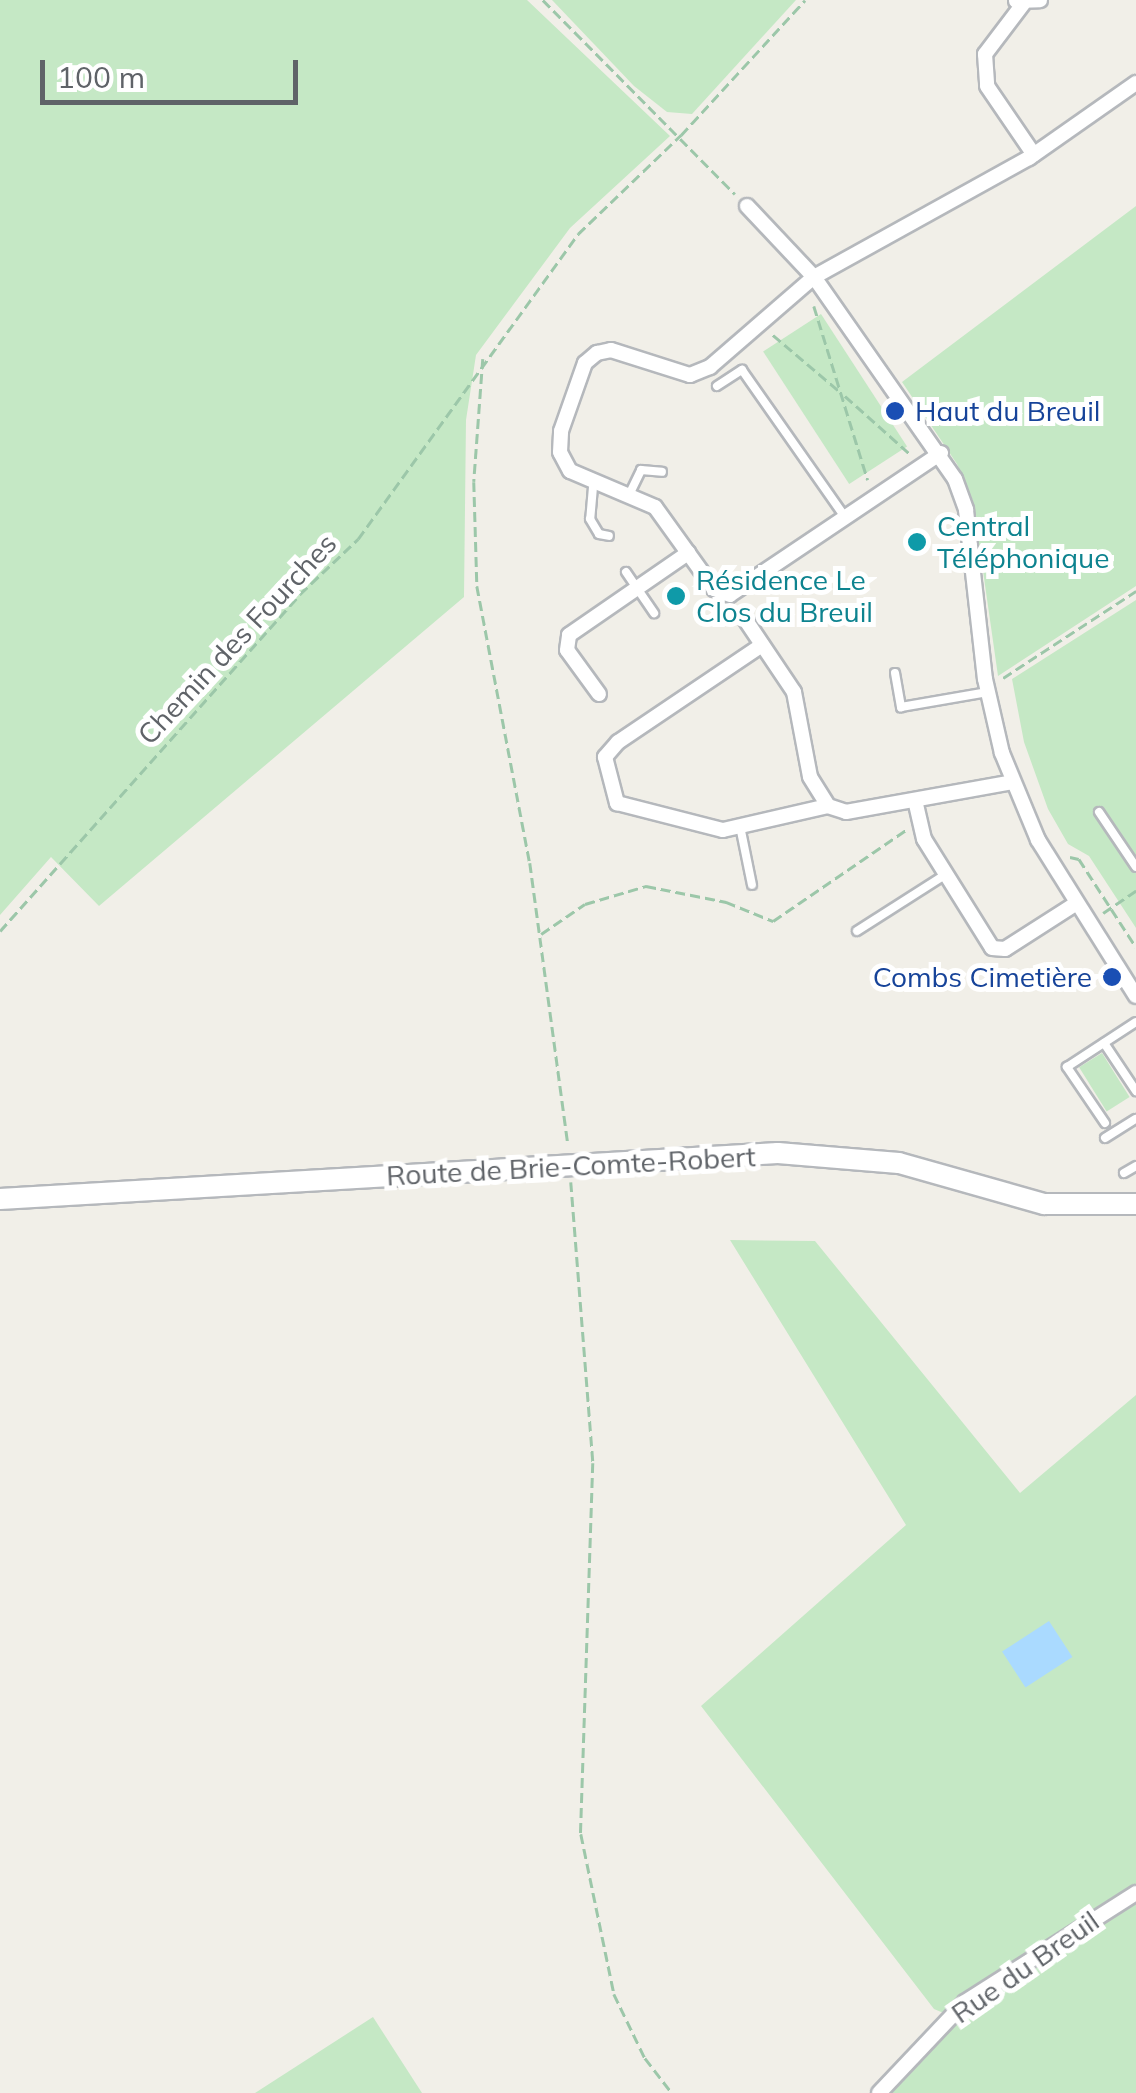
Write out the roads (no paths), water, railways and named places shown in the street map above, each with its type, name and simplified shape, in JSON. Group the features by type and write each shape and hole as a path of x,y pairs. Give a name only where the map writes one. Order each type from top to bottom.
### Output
{"main road":[{"name":"Route de Brie-Comte-Robert","path":"0,1198 841,1155 899,1163 1044,1204 1136,1204"}],"street":[{"path":"1034,155 988,86 985,54 1019,2 1040,0"},
{"path":"941,454 771,570 722,594 655,507 594,486 570,471 560,452 561,431 585,363 611,350 690,374 710,368 763,326 809,282 1034,155 1136,83"},
{"path":"747,206 941,454 966,510 986,686 1012,782 1077,903 1136,996"},
{"path":"598,694 568,650 570,635 688,553"},
{"path":"745,618 794,692 810,777 828,806"},
{"path":"762,645 605,758 617,803 723,830 828,806 846,812 1012,782"},
{"path":"915,800 919,821 945,875 992,948 1006,949 1077,903"},
{"name":"Rue du Breuil","path":"879,2093 965,2002 1136,1893"}],"lane":[{"path":"718,386 742,370 846,517"},
{"path":"629,495 640,470 662,472"},
{"path":"594,486 590,519 600,534 609,536"},
{"path":"626,572 654,612"},
{"path":"894,673 901,707 986,686"},
{"path":"1099,812 1136,867"},
{"path":"740,826 752,885"},
{"path":"857,931 945,875"},
{"path":"1105,1123 1067,1067 1136,1022"},
{"path":"1104,1043 1136,1091"},
{"path":"1105,1138 1136,1119"},
{"path":"1124,1173 1136,1166"}],"water":[{"path":"1049,1621 1072,1657 1025,1688 1002,1651"}],"place":[{"name":"Haut du Breuil","path":"895,411"},
{"name":"Central Téléphonique","path":"917,542"},
{"name":"Résidence Le Clos du Breuil","path":"676,596"},
{"name":"Combs Cimetière","path":"1112,977"}]}
